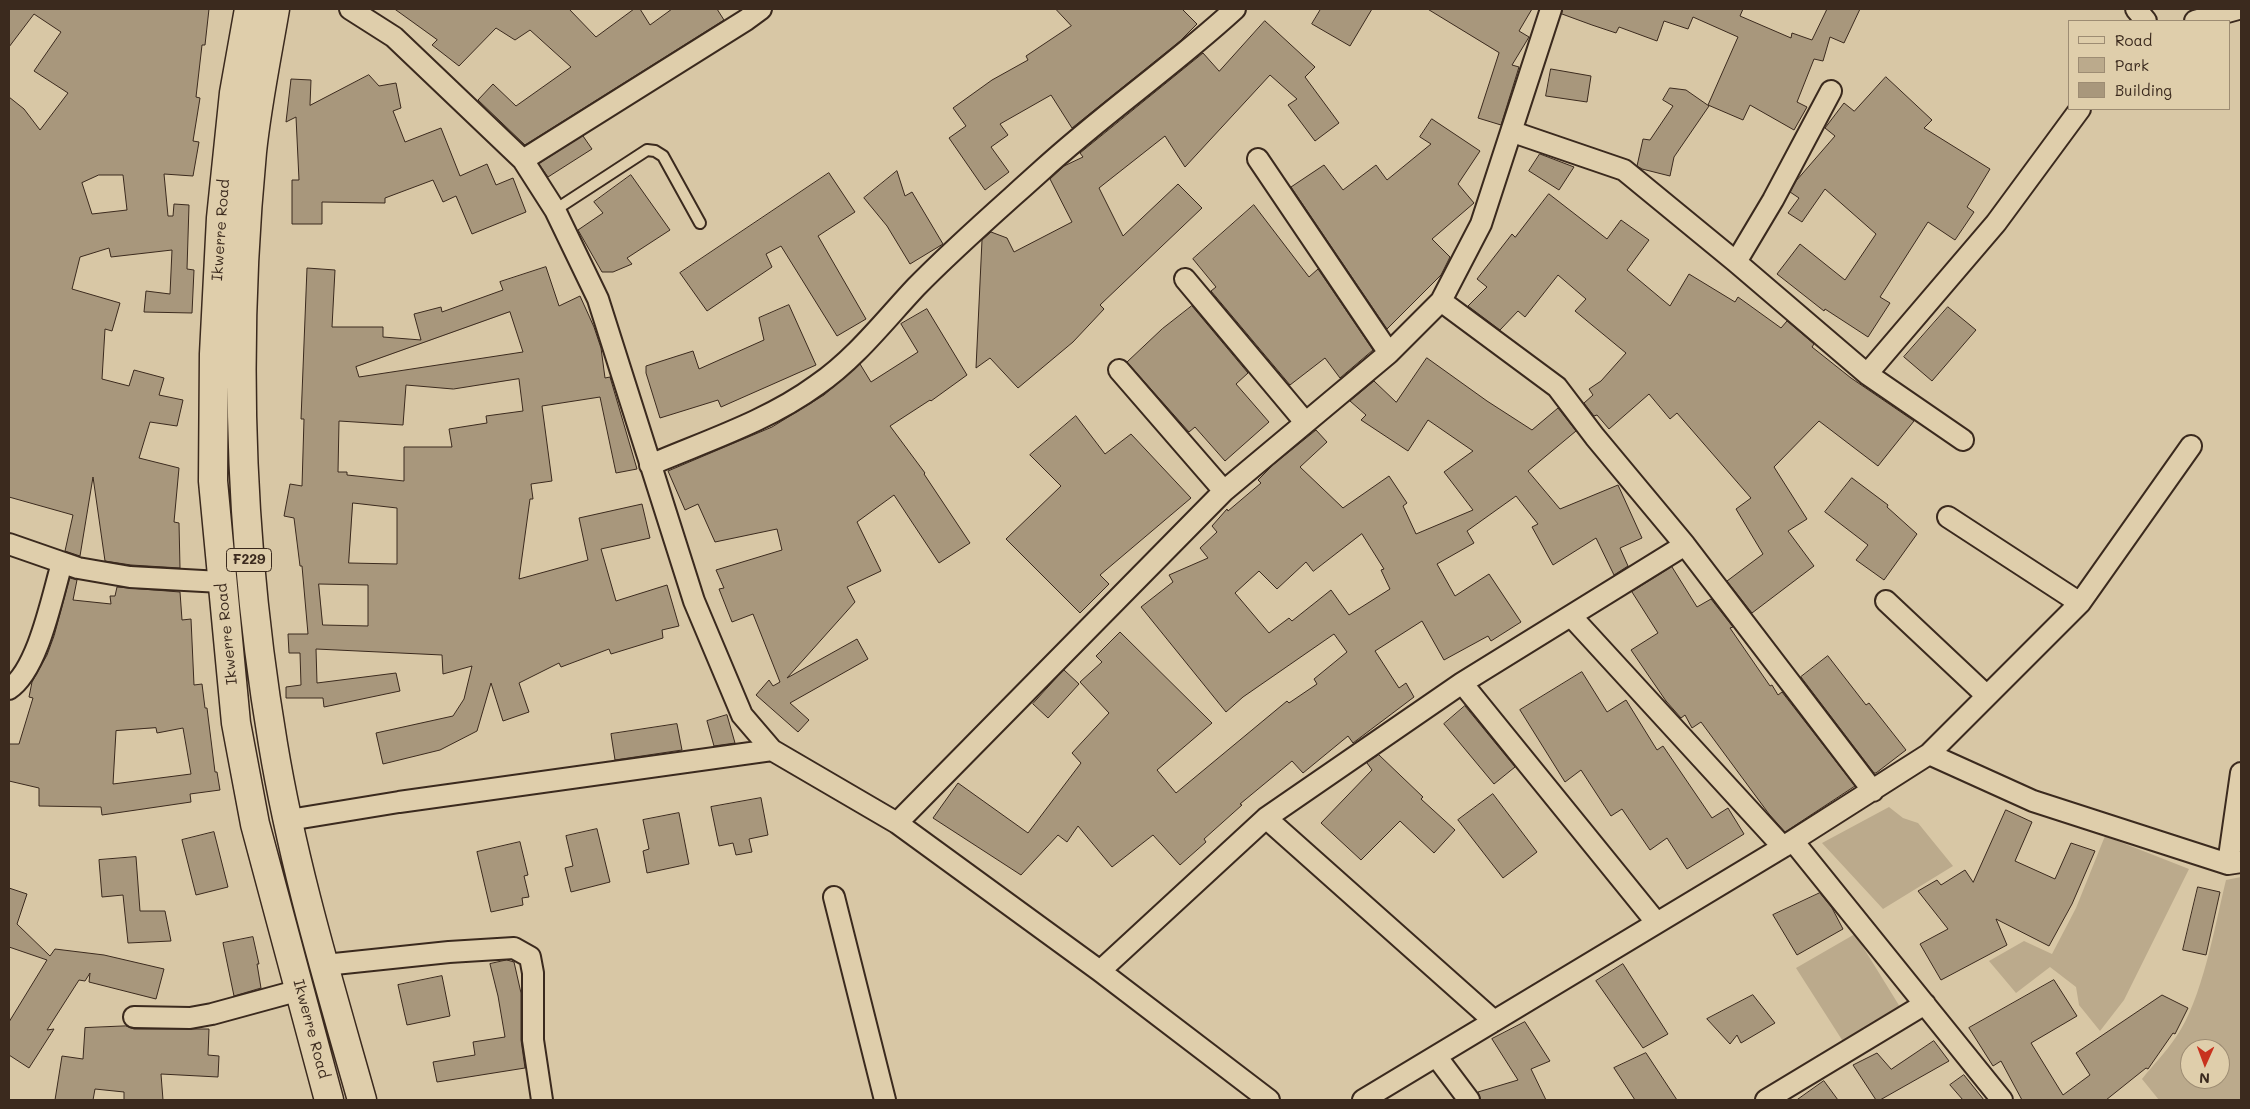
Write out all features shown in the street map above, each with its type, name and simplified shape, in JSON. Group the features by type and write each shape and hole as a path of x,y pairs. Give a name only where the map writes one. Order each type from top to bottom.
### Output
{"main road":[{"name":"Ikwerre Road","path":"249,9 234,93 221,218 214,354 212,481 236,723 255,824 330,1100"},
{"name":"F229","path":"275,9 252,149 244,247 240,348 242,450 247,550 273,745 301,877 362,1100"}],"street":[{"path":"350,9 394,37 523,160 555,210 598,299 694,601 742,715 772,750 898,823 1100,971 1270,1100"},
{"path":"650,464 777,410 818,385 857,350 917,286 996,211 1072,143 1206,36 1235,9"},
{"path":"898,823 1224,492 1389,353 1441,301 1481,224 1513,132 1551,9"},
{"path":"2136,9 2145,20"},
{"path":"2199,20 2238,9"},
{"path":"523,160 748,12"},
{"path":"1736,262 1773,200 1831,90"},
{"path":"1867,374 1996,223 2079,110"},
{"path":"1513,132 1624,170 1736,262 1867,374 1963,440"},
{"path":"1258,159 1389,353"},
{"path":"1185,279 1305,422"},
{"path":"1441,301 1558,387 1595,437 1685,545 1873,791"},
{"path":"1119,370 1224,492"},
{"path":"1363,1100 1788,844 1929,754 2080,602 2191,446"},
{"path":"1948,517 2080,602"},
{"path":"9,544 62,563 130,578 222,582"},
{"path":"1100,971 1266,818 1462,683 1685,545"},
{"path":"9,688 16,684 32,662 62,563"},
{"path":"1886,601 1987,696"},
{"path":"1571,616 1788,844 1925,1004 2002,1100"},
{"path":"1462,683 1656,922"},
{"path":"289,820 399,802 772,750"},
{"path":"1929,754 2033,801 2234,863 2241,773"},
{"path":"1266,818 1494,1020"},
{"path":"834,897 885,1100"},
{"path":"325,965 449,952 514,948 530,957 533,973 532,1040 542,1100"},
{"path":"134,1017 190,1018 212,1014 300,990"},
{"path":"1766,1100 1925,1004"},
{"path":"1436,1056 1469,1100"}],"lane":[{"path":"555,210 648,150 655,151 663,156 700,223"}],"green space":[{"path":"1889,807 1903,818 1918,823 1953,866 1883,909 1822,843"},
{"path":"2105,836 2189,869 2124,1000 2100,1031 2079,1005 2076,987 2050,967 2016,993 1989,961 2024,941 2052,954 2076,908"},
{"path":"2241,877 2241,1100 2159,1100 2142,1079 2168,1048 2185,1022 2207,962 2226,880"},
{"path":"1855,934 1900,1007 1844,1043 1796,968"}],"building":[{"path":"9,9 209,9 205,45 202,45 196,97 200,98 193,141 199,142 193,176 164,174 168,216 173,216 174,204 189,205 187,269 194,270 192,313 144,312 146,291 170,294 172,250 111,257 109,248 80,257 72,289 120,303 112,331 105,329 102,379 129,386 134,370 164,378 159,395 183,400 177,426 150,422 139,458 179,468 174,522 179,523 180,568 131,565 105,561 93,477 80,556 65,551 73,515 9,497 9,97 24,109 40,130 68,93 34,71 61,32 34,14 9,47","holes":["99,175 123,175 127,210 92,214 82,183"]},
{"path":"395,9 569,9 596,37 634,9 640,9 650,25 672,9 717,9 724,20 525,145 478,100 493,84 516,106 571,67 530,30 515,40 496,28 459,66 432,45 437,40"},
{"path":"1056,9 1182,9 1197,24 1180,41 1072,128 1051,95 1000,124 1008,135 991,147 1009,172 985,190 949,138 966,126 953,108 992,80 1028,60 1026,56 1071,26"},
{"path":"1321,9 1372,9 1350,46 1312,24"},
{"path":"1428,9 1532,9 1519,31 1529,37 1512,65 1519,67 1501,125 1478,118 1499,53"},
{"path":"1563,9 1743,9 1740,16 1791,38 1792,33 1812,40 1827,9 1860,9 1844,43 1830,37 1823,61 1814,59 1797,102 1807,107 1794,130 1750,105 1743,120 1708,105 1738,37 1693,17 1688,29 1664,21 1657,41 1619,27 1616,33 1592,25 1562,14"},
{"path":"1265,21 1315,67 1305,77 1339,123 1315,141 1288,105 1297,99 1270,75 1185,167 1165,136 1099,188 1123,236 1178,184 1202,208 1100,305 1104,309 1073,342 1018,388 990,358 976,368 982,240 991,232 1007,238 1014,252 1072,222 1050,179 1064,166 1083,157 1080,153 1203,53 1219,71"},
{"path":"1551,69 1591,76 1587,102 1546,96"},
{"path":"369,75 379,86 396,83 401,108 393,111 405,142 441,128 460,176 487,164 496,185 513,178 526,212 472,234 456,196 443,202 433,180 385,198 385,203 322,202 322,224 292,224 292,180 299,180 296,117 286,122 291,79 311,80 310,105"},
{"path":"1886,77 1932,120 1924,128 1990,169 1967,207 1974,212 1955,240 1928,222 1880,297 1890,303 1868,337 1825,309 1824,311 1777,274 1800,244 1845,280 1876,234 1825,189 1802,222 1788,213 1799,198 1790,192 1796,181 1835,136 1825,128 1844,103 1854,111"},
{"path":"1670,88 1686,90 1709,106 1674,157 1670,176 1637,166 1643,139 1650,140 1673,106 1663,100"},
{"path":"1432,119 1480,151 1458,184 1474,203 1432,239 1450,257 1441,275 1387,329 1291,187 1324,165 1343,190 1376,165 1387,180 1431,144 1420,137"},
{"path":"583,136 592,149 548,177 539,164"},
{"path":"1540,154 1574,167 1559,190 1529,171"},
{"path":"897,171 905,196 912,192 943,244 910,264 887,226 864,198"},
{"path":"829,173 855,212 818,236 866,319 837,336 781,246 766,254 772,267 707,311 680,273"},
{"path":"631,175 670,230 627,258 632,264 613,272 602,272 578,230 603,213 594,202"},
{"path":"1549,194 1607,239 1621,220 1649,240 1627,270 1670,306 1689,274 1735,302 1738,297 1781,328 1787,321 1814,344 1812,347 1851,378 1914,421 1878,466 1819,421 1774,467 1807,519 1788,531 1814,566 1752,613 1727,581 1763,554 1736,509 1751,498 1677,413 1670,419 1649,394 1609,429 1597,415 1594,416 1584,403 1593,395 1589,389 1601,381 1626,353 1575,311 1586,299 1558,275 1525,317 1518,311 1500,330 1468,306 1487,287 1477,279 1512,234 1515,237"},
{"path":"1254,205 1309,277 1318,269 1373,350 1340,378 1325,358 1290,385 1211,291 1216,287 1193,259"},
{"path":"546,267 559,306 580,296 601,348 605,378 610,377 637,469 616,473 600,397 542,406 552,481 531,484 533,499 530,499 519,579 588,560 579,518 642,504 650,538 601,549 616,601 667,585 679,626 662,630 663,638 611,654 609,649 561,667 559,663 519,683 529,712 503,721 491,683 477,731 440,750 383,764 376,733 453,716 464,699 472,666 443,674 442,655 316,649 317,683 396,673 400,691 324,707 323,698 286,698 286,687 301,685 300,653 289,653 288,634 308,634 302,566 300,566 294,518 284,516 290,484 302,486 304,419 301,419 307,268 335,270 332,327 383,327 383,337 421,340 414,314 441,307 442,312 503,290 500,282","holes":["510,312 523,352 359,377 356,367","519,379 523,411 486,416 487,423 449,429 452,447 404,447 404,481 347,475 347,472 338,472 339,421 403,425 406,385 453,389","353,503 397,508 397,564 349,563","319,584 368,585 368,626 323,625"]},
{"path":"789,305 816,365 721,407 718,400 660,418 646,373 646,366 693,351 699,369 764,340 759,318"},
{"path":"1192,306 1248,373 1236,384 1269,422 1225,461 1195,427 1189,432 1127,362 1162,329"},
{"path":"1948,307 1976,330 1932,381 1904,357"},
{"path":"927,309 967,375 931,401 890,426 925,473 970,543 939,563 894,495 857,522 881,571 847,587 855,602 787,678 857,639 868,659 790,703 809,720 798,732 756,695 769,680 773,686 780,682 753,614 732,622 719,589 724,588 716,570 782,550 777,529 715,542 698,504 685,510 668,471 772,427 824,395 860,364 871,382 918,352 901,324"},
{"path":"1427,358 1487,401 1532,430 1558,408 1576,431 1528,471 1560,509 1618,485 1642,538 1620,548 1628,566 1614,575 1596,538 1553,565 1532,527 1538,524 1516,496 1467,531 1474,543 1437,564 1455,596 1489,574 1521,622 1491,641 1488,636 1444,660 1422,621 1375,651 1399,688 1406,683 1414,697 1353,743 1348,736 1303,773 1292,761 1240,804 1242,805 1204,839 1206,842 1180,865 1153,835 1112,867 1078,826 1067,842 1058,835 1021,875 933,818 958,783 1028,833 1081,763 1072,753 1109,713 1080,682 1102,662 1096,656 1120,632 1212,723 1157,770 1176,793 1287,701 1289,703 1317,684 1314,679 1347,652 1334,634 1243,697 1226,712 1141,607 1173,582 1169,575 1208,558 1200,548 1217,532 1212,526 1227,509 1228,511 1261,483 1258,480 1274,464 1316,430 1327,442 1300,467 1343,508 1389,476 1407,503 1403,506 1416,534 1473,510 1444,472 1473,451 1428,420 1408,451 1361,420 1366,415 1350,401 1374,381 1396,402","holes":["1362,534 1384,569 1381,570 1390,589 1349,615 1331,590 1292,621 1289,618 1269,633 1235,593 1259,571 1277,589 1306,562 1313,571"]},
{"path":"1076,416 1105,454 1131,434 1191,498 1100,575 1109,584 1080,613 1006,539 1061,486 1030,455"},
{"path":"1852,478 1888,505 1887,507 1917,534 1884,580 1856,560 1868,545 1825,512"},
{"path":"1672,567 1697,607 1711,599 1733,627 1730,628 1770,686 1772,685 1778,695 1782,692 1855,786 1785,832 1769,814 1701,722 1692,728 1685,715 1681,718 1666,701 1631,650 1658,633 1632,592"},
{"path":"70,578 77,580 73,600 111,604 110,596 115,596 117,587 180,592 182,620 191,619 194,685 202,684 215,772 217,772 220,790 190,794 191,802 102,815 101,807 39,806 39,788 9,781 9,744 19,744 33,698 29,697 32,682 47,655","holes":["156,728 157,733 183,728 191,774 113,784 116,731"]},
{"path":"1828,656 1866,705 1869,703 1906,750 1876,773 1874,773 1801,677"},
{"path":"1064,670 1079,684 1048,718 1033,704"},
{"path":"1582,672 1607,712 1626,700 1657,750 1663,746 1712,818 1728,808 1744,834 1687,869 1667,838 1650,850 1622,809 1611,816 1581,770 1565,782 1520,710"},
{"path":"1465,706 1515,767 1494,784 1444,724"},
{"path":"727,715 735,743 714,746 707,721"},
{"path":"677,724 682,750 615,760 611,734"},
{"path":"1379,755 1423,797 1421,799 1455,830 1434,853 1400,821 1361,860 1321,823 1372,770 1367,763"},
{"path":"1493,794 1537,852 1503,878 1458,820"},
{"path":"761,798 768,835 749,839 752,852 736,855 733,843 719,846 711,807"},
{"path":"2006,810 2032,822 2015,861 2055,879 2071,843 2095,851 2072,904 2049,946 1996,919 2007,945 1941,980 1920,944 1948,929 1918,891 1937,880 1941,885 1965,870 1973,882"},
{"path":"679,813 689,864 647,873 643,851 649,849 643,820"},
{"path":"597,829 610,882 571,892 565,868 573,866 566,836"},
{"path":"214,832 228,887 196,895 182,840"},
{"path":"520,842 528,875 524,876 529,897 522,898 523,905 491,912 477,852"},
{"path":"136,857 140,911 165,911 171,941 128,943 123,895 102,897 99,860"},
{"path":"2198,887 2220,892 2206,955 2183,950"},
{"path":"9,888 27,894 17,924 50,956 55,949 104,955 164,969 156,999 89,982 90,973 85,981 79,980 47,1030 54,1029 29,1068 9,1055 9,1022 47,960 9,947"},
{"path":"1820,893 1832,908 1843,929 1797,955 1773,915"},
{"path":"253,937 259,964 257,964 261,988 234,996 223,943"},
{"path":"507,960 514,962 521,993 521,1040 525,1068 437,1082 433,1062 475,1055 473,1042 505,1037 490,964"},
{"path":"1623,964 1668,1034 1643,1048 1596,981"},
{"path":"442,976 450,1016 407,1025 398,985"},
{"path":"2054,980 2077,1016 2031,1043 2063,1095 2090,1075 2076,1053 2162,995 2188,1008 2175,1034 2173,1033 2148,1069 2146,1068 2106,1100 2022,1100 2001,1061 1993,1066 1969,1028"},
{"path":"1753,995 1775,1023 1741,1043 1737,1035 1730,1044 1707,1019"},
{"path":"1525,1022 1550,1061 1531,1069 1546,1100 1481,1100 1478,1092 1518,1080 1492,1039"},
{"path":"126,1026 134,1029 209,1029 208,1055 219,1056 218,1077 161,1074 163,1100 124,1100 124,1092 95,1089 93,1100 55,1100 62,1056 83,1059 85,1028"},
{"path":"1934,1041 1949,1061 1880,1100 1876,1100 1853,1065 1877,1053 1891,1069"},
{"path":"1646,1053 1677,1100 1635,1100 1614,1068"},
{"path":"1964,1075 1984,1100 1963,1100 1950,1085"},
{"path":"1824,1081 1838,1100 1797,1100"}]}
